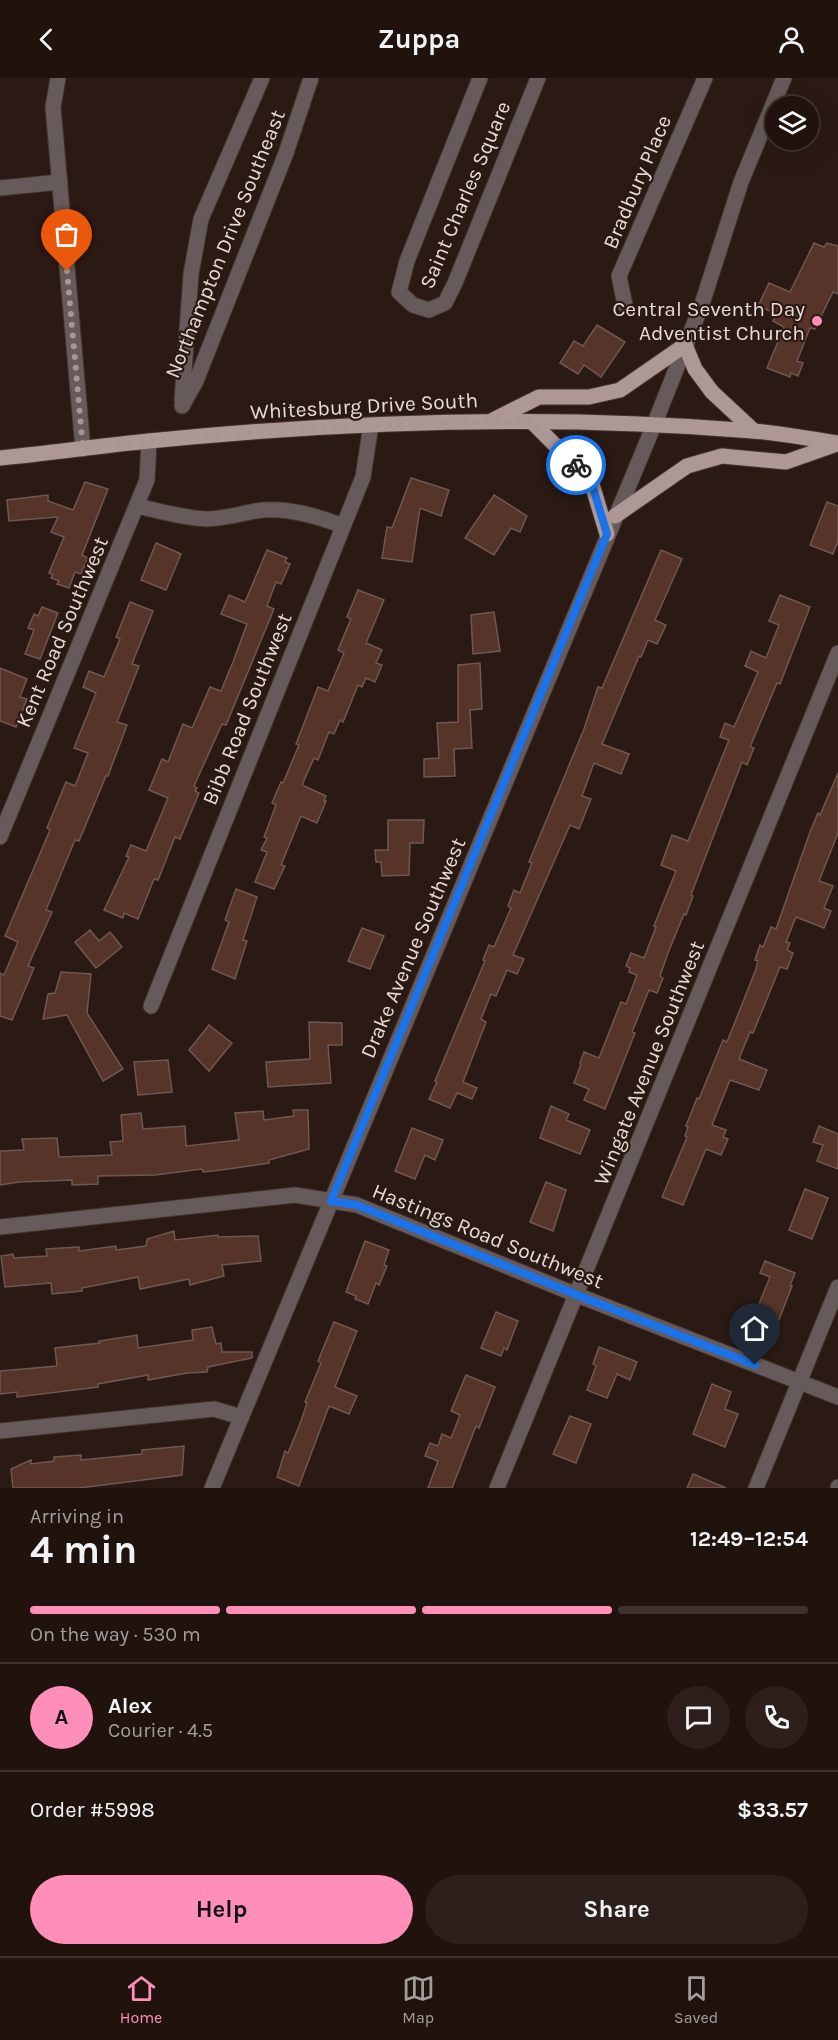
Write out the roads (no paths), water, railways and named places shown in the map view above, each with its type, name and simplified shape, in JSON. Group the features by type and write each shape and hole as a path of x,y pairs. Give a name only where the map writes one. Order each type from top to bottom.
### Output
{"main road":[{"path":"490,421 539,397 589,397 620,390 686,345 695,369 712,392 754,431"},
{"name":"Whitesburg Drive South","path":"0,458 149,441 371,425 490,421 654,425 754,431 838,443"},
{"path":"532,422 591,481 607,534"},
{"path":"615,516 687,466 722,456 786,462 838,443"}],"street":[{"path":"58,78 53,107 83,449"},
{"name":"Northampton Drive Southeast","path":"262,78 201,219 191,274 182,406 196,381 286,153 311,78"},
{"name":"Saint Charles Square","path":"480,78 407,261 399,292 413,305 429,310 445,303 455,283 538,78"},
{"name":"Bradbury Place","path":"625,305 619,276 705,78"},
{"name":"Drake Avenue Southwest","path":"212,1488 654,425 702,304 741,182 784,78"},
{"path":"0,188 60,182"},
{"name":"Bibb Road Southwest","path":"151,1005 363,477 371,425"},
{"name":"Kent Road Southwest","path":"0,834 147,480 149,441"},
{"path":"137,506 205,519 223,518 259,510 285,511 329,520 343,526"},
{"name":"Wingate Avenue Southwest","path":"497,1488 838,653"},
{"name":"Hastings Road Southwest","path":"0,1227 295,1195 357,1205 577,1295 838,1397"},
{"path":"756,1488 838,1287"},
{"path":"0,1431 214,1409 241,1417"}],"place":[{"name":"Central Seventh Day Adventist Church","path":"817,321"}]}
